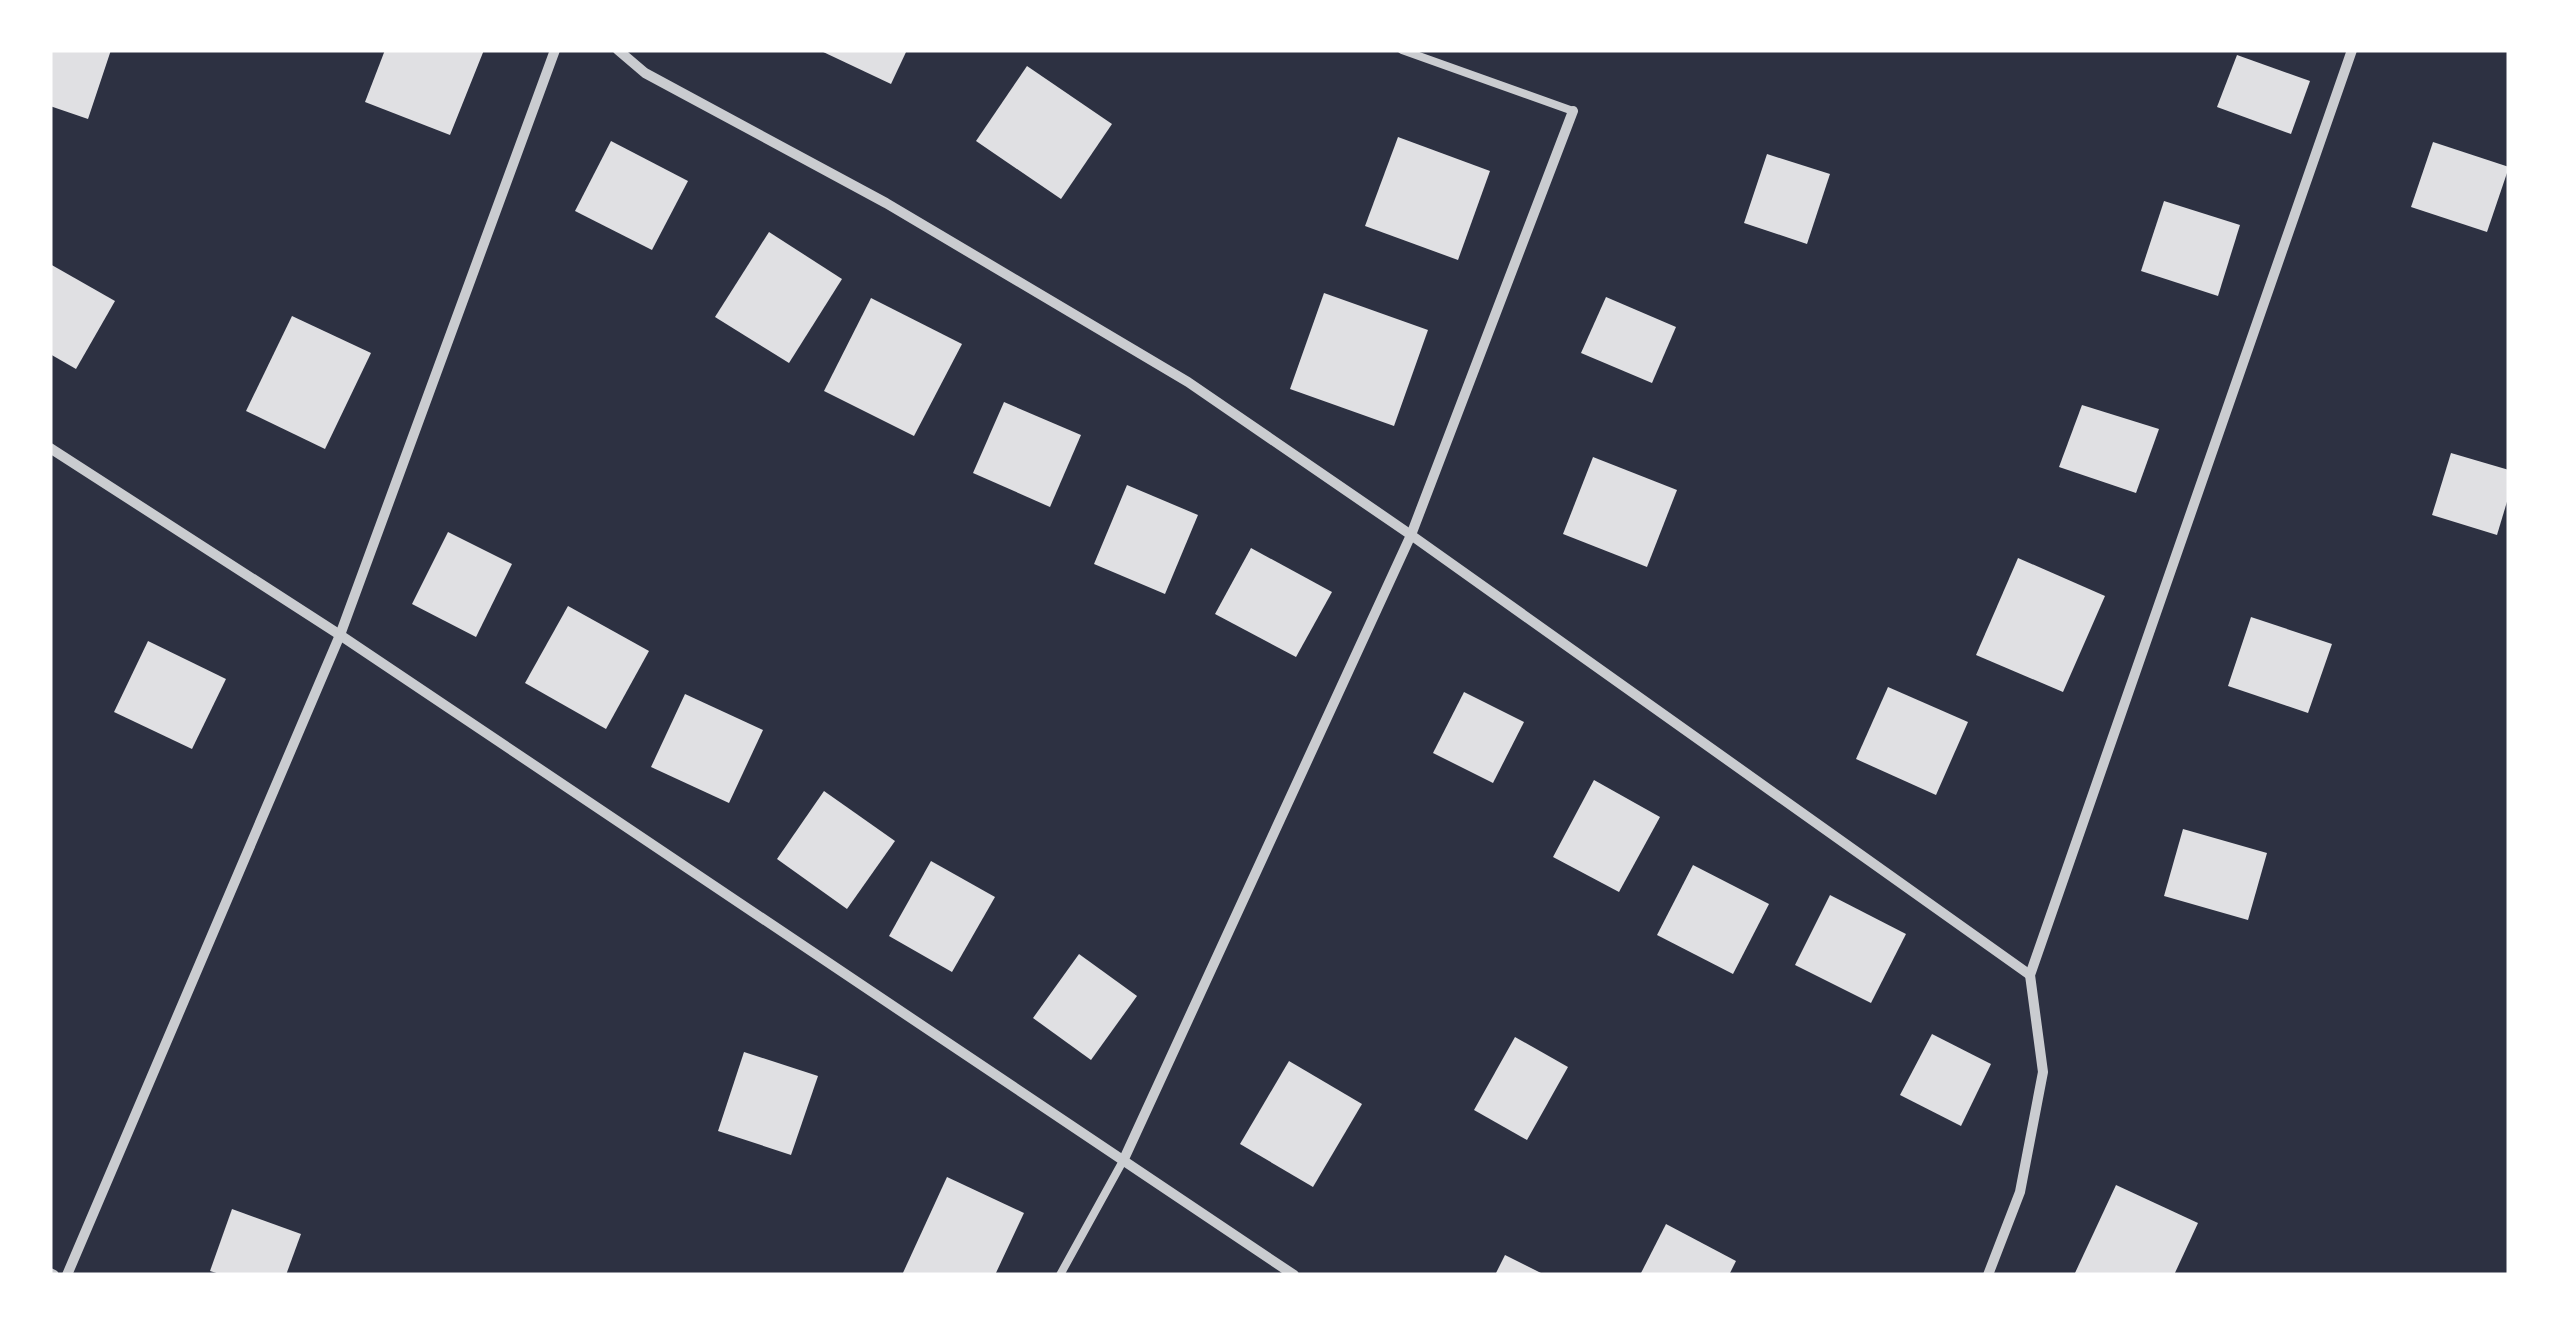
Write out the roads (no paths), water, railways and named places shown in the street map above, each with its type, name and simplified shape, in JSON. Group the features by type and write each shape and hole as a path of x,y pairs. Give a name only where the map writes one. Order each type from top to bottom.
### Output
{"street":[{"path":"67,1275 340,635 555,50"},
{"path":"618,50 644,73 886,204 1188,382 1412,535 2030,975"},
{"path":"1988,1275 2020,1192 2042,1072 2030,975 2352,50"},
{"path":"1124,1158 1412,535 1574,111"},
{"path":"50,448 340,635 1294,1275"}],"lane":[{"path":"1402,50 1574,111"},
{"path":"1060,1275 1124,1158"}]}
